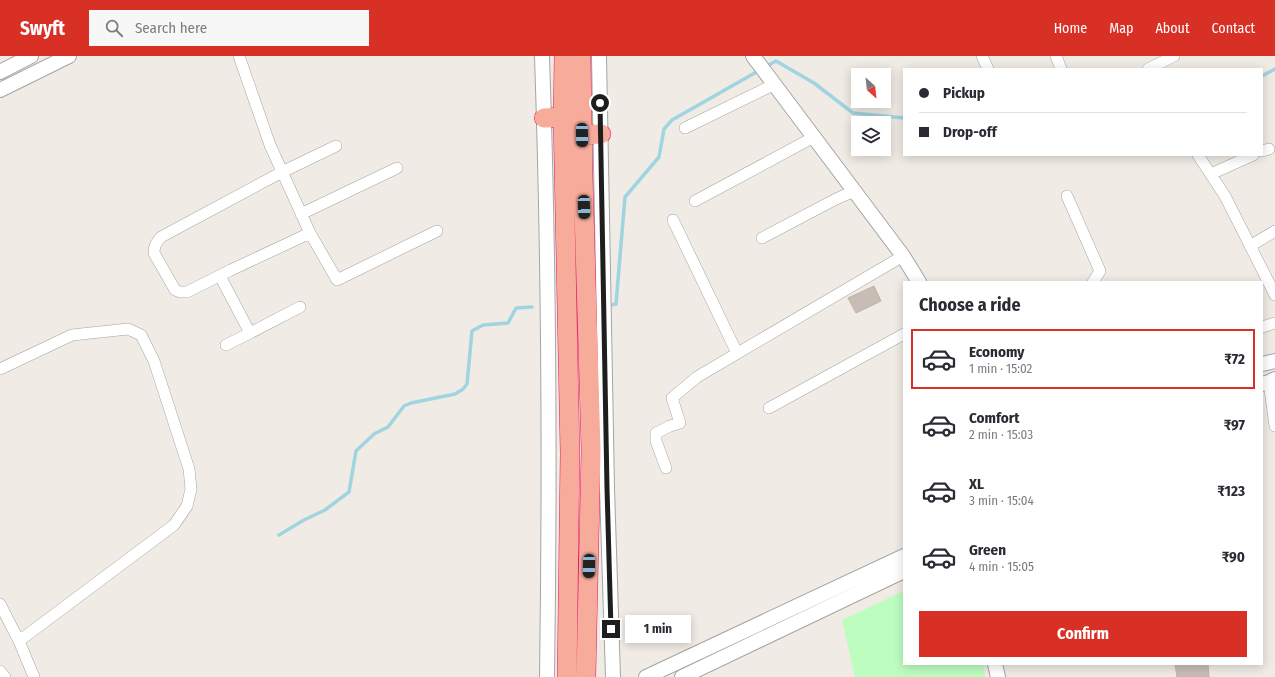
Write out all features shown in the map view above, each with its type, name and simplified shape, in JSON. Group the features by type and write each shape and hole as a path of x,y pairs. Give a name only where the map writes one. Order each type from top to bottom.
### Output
{"highway":[{"path":"564,56 563,117 574,176 591,450 586,677"},
{"path":"567,677 574,176 582,135 581,56"},
{"path":"544,118 563,117"},
{"path":"582,135 601,134"}],"street":[{"path":"0,72 31,56"},
{"path":"0,90 69,56"},
{"path":"239,56 270,146 310,233 337,280 437,231"},
{"path":"542,56 549,446 547,677"},
{"path":"599,56 607,480 613,677"},
{"path":"982,56 988,68"},
{"path":"1056,56 1062,68"},
{"path":"1150,68 1174,56"},
{"path":"756,59 903,256 918,281"},
{"path":"685,128 773,81"},
{"path":"695,201 814,137"},
{"path":"310,233 187,292 175,290 154,253 156,242 161,237 282,172 336,146"},
{"path":"1199,156 1226,196 1275,295"},
{"path":"1211,174 1251,156"},
{"path":"302,214 397,168"},
{"path":"762,238 854,191"},
{"path":"1067,196 1100,271 1094,281"},
{"path":"673,220 736,353"},
{"path":"1250,246 1275,231"},
{"path":"666,468 656,441 656,433 680,423 672,398 697,377 736,353 903,256"},
{"path":"220,276 250,334"},
{"path":"226,345 300,307"},
{"path":"1263,327 1275,323"},
{"path":"0,369 72,335 128,329 141,335 154,361 189,469 192,489 187,506 174,525 19,641"},
{"path":"769,408 903,335"},
{"path":"1263,364 1275,360"},
{"path":"1269,382 1275,426"},
{"path":"646,677 903,556"},
{"path":"682,677 903,572"},
{"path":"0,604 19,641 34,677"},
{"path":"995,665 998,677"},
{"path":"0,671 5,677"}],"green space":[{"path":"903,591 903,665 983,665 985,677 855,677 842,620"}],"building":[{"path":"874,286 881,301 856,313 848,298"},
{"path":"1175,665 1208,665 1209,677 1177,677"}],"waterway":[{"path":"765,67 776,61 814,83 853,113 903,118"},
{"path":"1263,75 1275,69"},
{"path":"606,306 616,304 625,197 659,157 664,129 672,120 760,70"},
{"path":"279,535 304,520 325,510 349,492 356,451 374,434 388,427 404,406 411,403 455,394 463,389 467,384 472,331 483,325 508,323 516,308 532,307"}],"route":[{"path":"600,103 611,629"}]}
